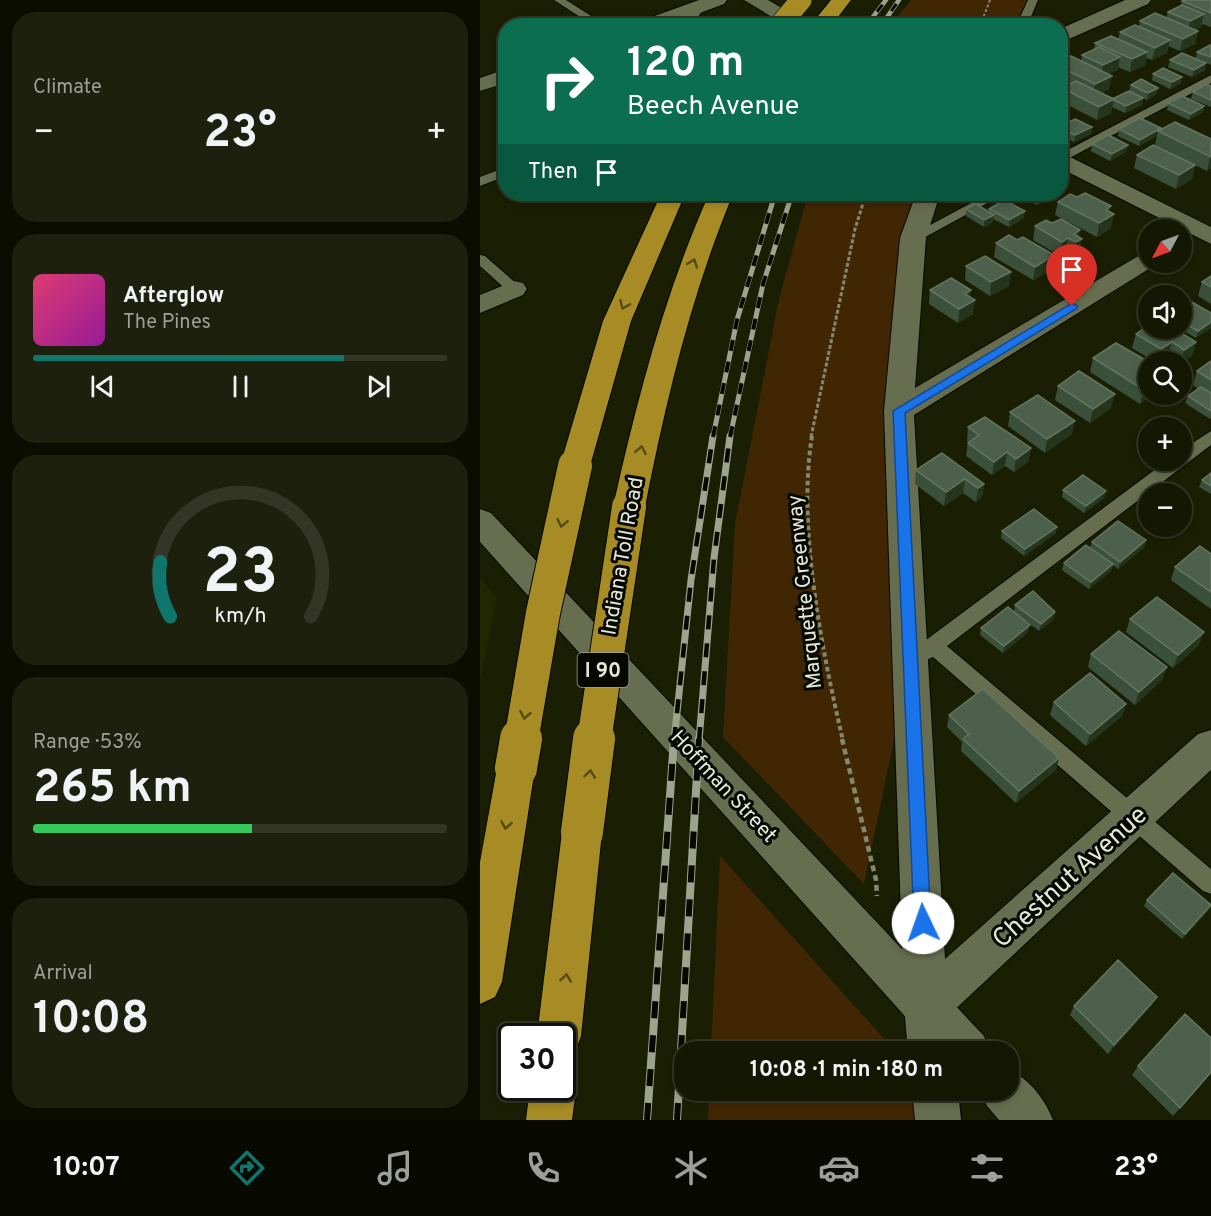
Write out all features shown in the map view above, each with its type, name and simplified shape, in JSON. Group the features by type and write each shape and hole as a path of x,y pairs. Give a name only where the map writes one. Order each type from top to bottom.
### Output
{"highway":[{"path":"786,18 801,0"},
{"path":"826,18 841,0"},
{"path":"480,982 543,613 575,466 617,321 670,201"},
{"name":"Indiana Toll Road","path":"560,1023 606,648 629,507 651,398 675,312 718,201"},
{"path":"549,1120 551,1101"}],"street":[{"path":"754,0 788,18"},
{"path":"1068,33 1141,0"},
{"path":"667,18 709,3"},
{"path":"1068,163 1200,232"},
{"path":"926,201 914,238 899,411 922,654 926,1006 930,1041"},
{"path":"899,411 1138,267"},
{"path":"480,304 514,289"},
{"name":"Hoffman Street","path":"480,521 958,1041"},
{"name":"Chestnut Avenue","path":"926,1006 1211,746"},
{"path":"936,1101 938,1120"},
{"path":"1013,1101 1030,1120"}],"lane":[{"path":"559,0 589,18"},
{"path":"1025,18 1033,0"},
{"path":"694,18 709,3"},
{"path":"1068,155 1211,78"},
{"path":"480,182 498,174"},
{"path":"914,238 984,201"},
{"path":"480,259 514,289"},
{"path":"1192,452 1211,437"},
{"path":"1166,471 922,654 1134,817 1211,883"}],"path":[{"path":"983,18 990,0"},
{"name":"Marquette Greenway","path":"864,201 855,229 811,438 807,473 810,538 830,693 876,880"}],"shaded area":[{"path":"911,0 1033,0 1024,18 896,18"},
{"path":"806,201 926,201 913,238 910,663 864,884 723,737 735,524 779,299"},
{"path":"480,578 497,598 480,680"},
{"path":"720,856 886,1041 711,1041"},
{"path":"709,1101 920,1101 922,1120 708,1120"}],"building":[{"path":"1182,1 1211,1 1211,13"},
{"path":"1182,5 1204,14 1190,21 1168,12"},
{"path":"1155,13 1198,31 1183,39 1140,21"},
{"path":"1135,25 1170,40 1155,48 1120,32"},
{"path":"1111,36 1147,52 1132,59 1095,43"},
{"path":"1211,45 1211,57 1197,52"},
{"path":"1099,47 1120,57 1103,65 1082,55"},
{"path":"1182,53 1206,63 1194,70 1170,60"},
{"path":"1071,56 1112,76 1095,84 1068,71 1068,57"},
{"path":"1163,68 1182,77 1172,82 1153,74"},
{"path":"1141,79 1158,88 1148,93 1131,85"},
{"path":"1076,81 1114,99 1099,107 1068,91 1068,85"},
{"path":"1206,84 1211,86 1211,100 1193,92"},
{"path":"1129,91 1143,98 1126,106 1112,99"},
{"path":"1182,96 1204,106 1191,114 1168,103"},
{"path":"1140,118 1161,128 1140,140 1119,129"},
{"path":"1075,119 1092,127 1075,135 1068,132 1068,122"},
{"path":"1175,122 1211,139 1211,157 1158,131"},
{"path":"1108,135 1128,145 1112,154 1092,144"},
{"path":"1153,145 1195,165 1179,175 1137,155"},
{"path":"1085,193 1111,206 1106,210 1114,214 1099,223 1058,202 1068,201 1070,194 1077,197"},
{"path":"1006,201 1025,211 1009,220 989,209"},
{"path":"976,204 994,215 984,220 966,209"},
{"path":"1061,219 1080,230 1074,234 1082,239 1076,242 1068,238 1062,242 1035,226 1046,220 1052,223"},
{"path":"1009,235 1017,240 1023,237 1054,255 1035,267 996,243"},
{"path":"985,256 1011,272 991,282 966,266"},
{"path":"1211,276 1211,287 1202,282"},
{"path":"951,278 971,290 965,294 975,300 959,309 930,290"},
{"path":"1192,302 1211,313 1211,322 1198,331 1192,328"},
{"path":"1144,339 1191,339 1196,342 1184,350 1172,342 1161,349"},
{"path":"1116,343 1138,356 1138,386 1093,358"},
{"path":"1211,361 1211,380 1197,371"},
{"path":"1079,371 1115,394 1093,409 1058,386"},
{"path":"1201,387 1211,393 1211,411 1192,399 1192,393"},
{"path":"1038,395 1075,421 1047,439 1010,412"},
{"path":"985,417 1031,448 1016,459 1007,452 994,462 968,443 979,435 968,427"},
{"path":"942,453 984,484 978,488 965,479 946,492 916,470"},
{"path":"1211,473 1211,486 1202,480"},
{"path":"1083,475 1106,491 1086,506 1063,490"},
{"path":"1034,509 1057,527 1025,549 1002,531"},
{"path":"1118,521 1138,535 1138,537 1146,540 1120,562 1092,542"},
{"path":"1086,545 1113,564 1091,582 1064,563"},
{"path":"1200,546 1211,554 1211,592 1175,567"},
{"path":"1033,591 1055,612 1041,624 1015,605"},
{"path":"1157,597 1204,632 1178,655 1130,619"},
{"path":"1008,607 1030,625 1004,646 981,628"},
{"path":"1119,631 1167,667 1139,692 1091,654"},
{"path":"1090,673 1126,704 1090,734 1054,702"},
{"path":"983,689 1059,758 1019,791 963,739 969,734 949,715"},
{"path":"1173,873 1211,905 1185,934 1147,900"},
{"path":"1118,960 1157,997 1114,1045 1074,1006"},
{"path":"1185,1014 1211,1038 1211,1072 1180,1108 1138,1066"}],"railway":[{"path":"872,18 886,0"},
{"path":"887,18 899,0"},
{"path":"713,437 737,320 773,201"},
{"path":"730,437 763,284 790,201"},
{"path":"674,741 691,580 713,436"},
{"path":"699,741 714,558 730,436"},
{"path":"647,1120 674,739"},
{"path":"677,1120 699,739"}],"route":[{"path":"923,923 899,411 1072,306"}]}
